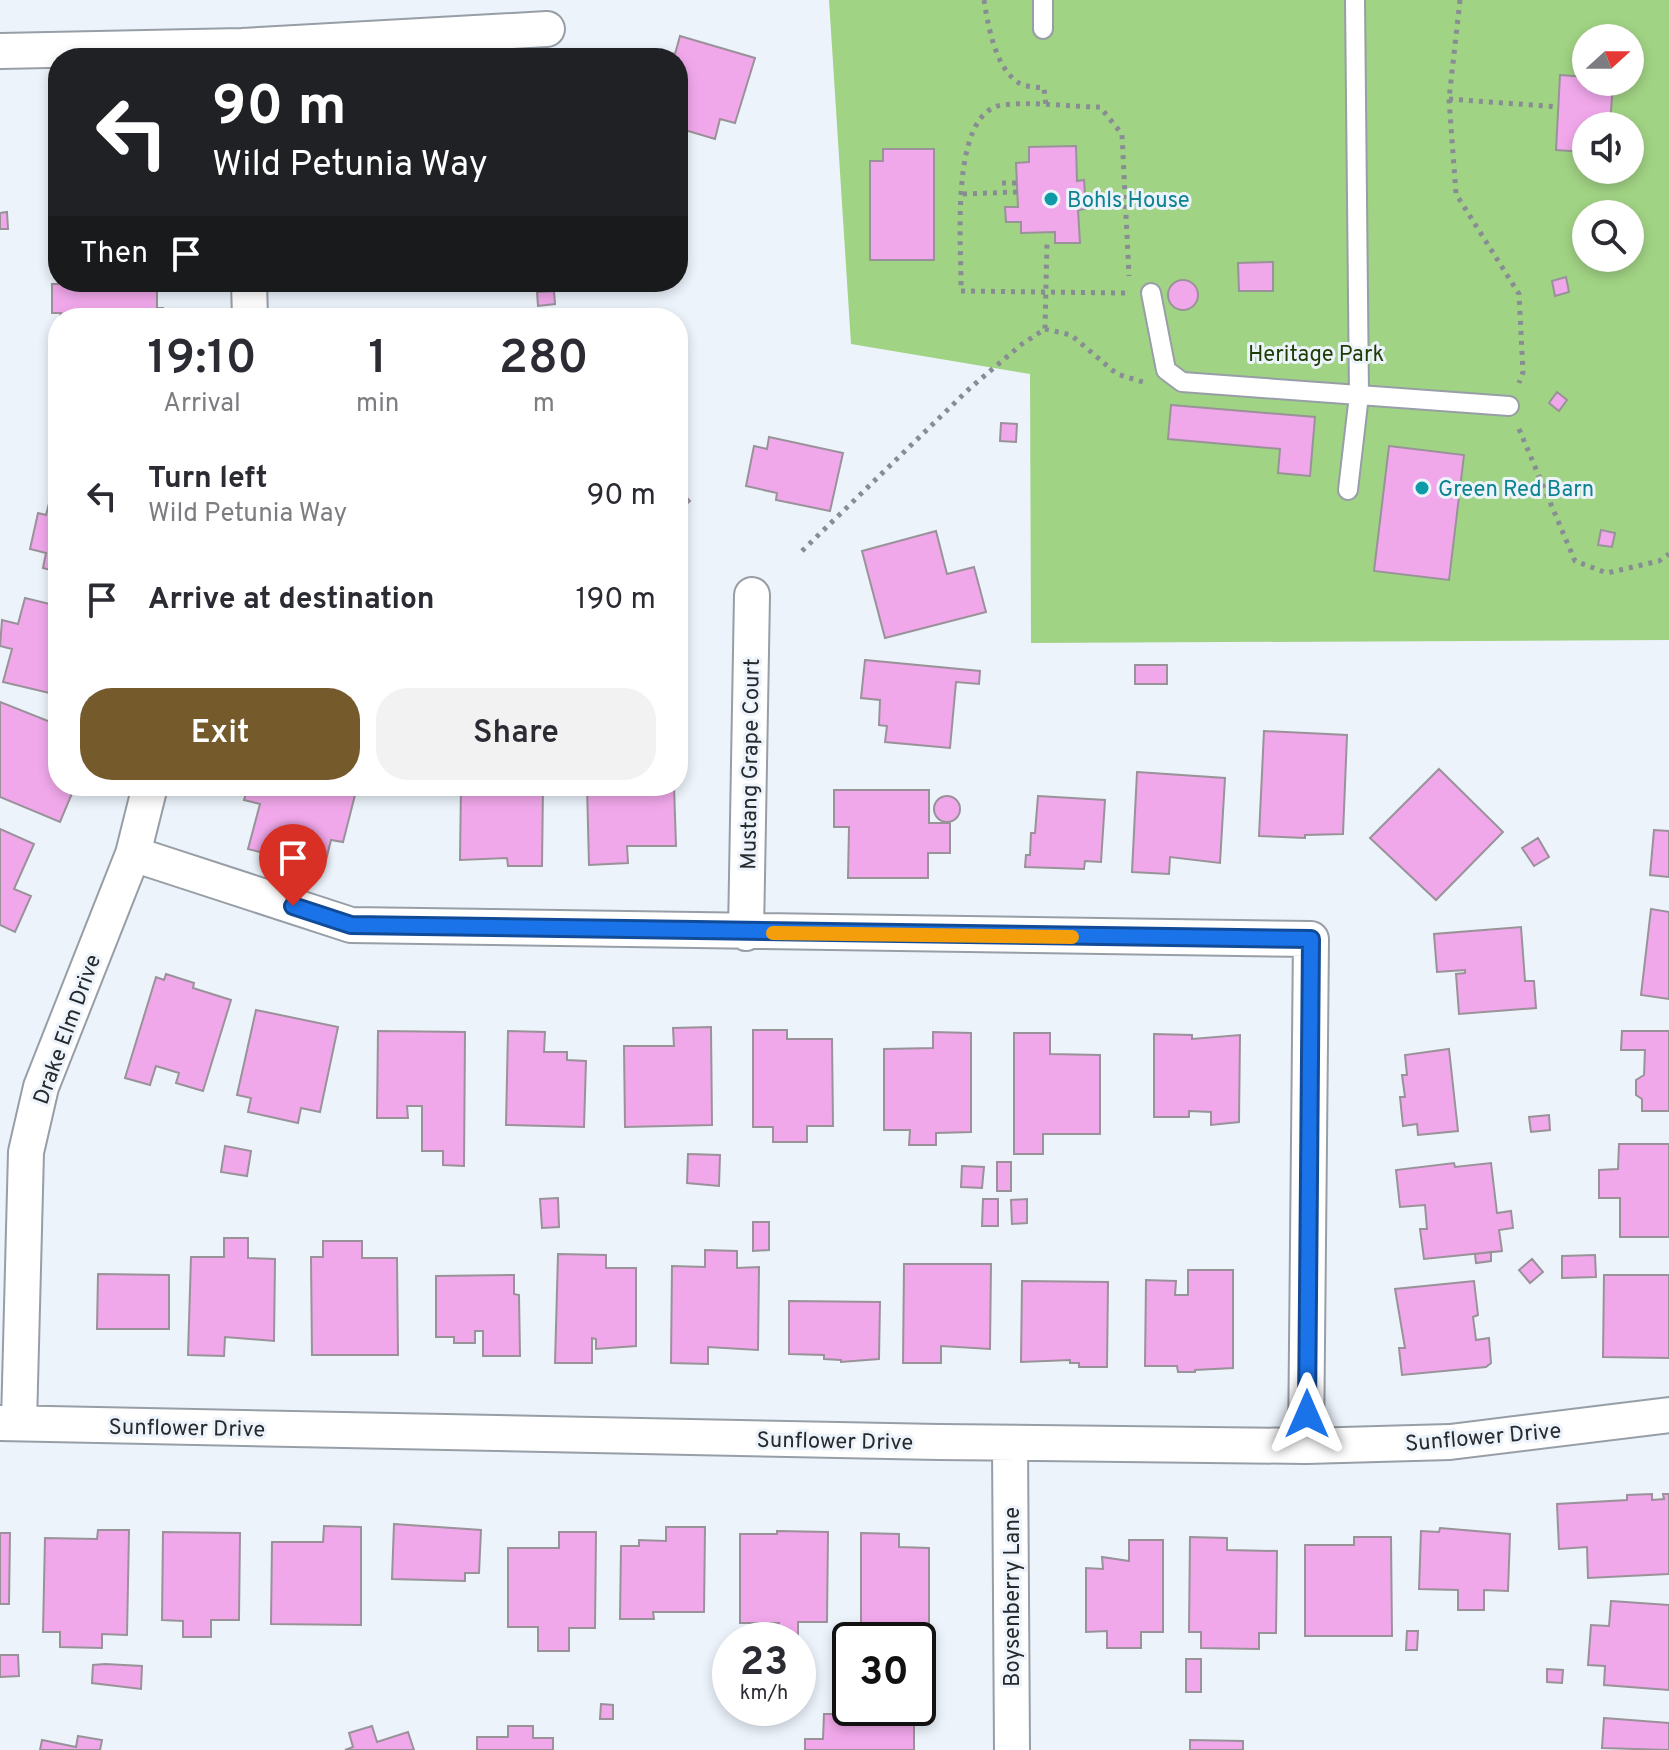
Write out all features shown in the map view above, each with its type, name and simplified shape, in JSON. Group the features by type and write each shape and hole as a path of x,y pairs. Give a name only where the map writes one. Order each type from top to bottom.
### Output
{"street":[{"path":"296,48 547,29"},
{"path":"0,51 48,51"},
{"name":"Mustang Grape Court","path":"746,933 752,595"},
{"name":"Drake Elm Drive","path":"10,1423 26,1152 41,1087 133,854 148,796"},
{"path":"133,854 351,925 1311,939 1306,1446"},
{"name":"Sunflower Drive","path":"10,1423 1306,1446 1450,1442 1669,1415"},
{"name":"Boysenberry Lane","path":"1010,1443 1012,1750"}],"lane":[{"path":"1043,0 1043,29"},
{"path":"1348,490 1359,395 1355,0"},
{"path":"1151,293 1166,370 1182,382 1509,406"}],"path":[{"path":"984,0 989,29 1002,62 1020,83 1044,88 1046,106"},
{"path":"1460,0 1449,99 1456,194 1519,294 1523,372 1509,406 1575,561 1607,573 1659,561 1669,554"},
{"path":"1449,99 1559,107"},
{"path":"1129,277 1122,134 1100,107 999,105 974,122 963,159 961,291 1130,293"},
{"path":"1002,183 1017,183"},
{"path":"963,194 1017,192"},
{"path":"1045,329 1049,292 1047,241"},
{"path":"802,551 969,389 1022,344 1045,329 1071,335 1093,356 1126,378 1182,382"}],"green space":[{"name":"Heritage Park","path":"829,0 1669,0 1669,640 1031,643 1030,374 851,344"}],"building":[{"path":"680,36 755,58 735,123 720,119 715,139 688,131 688,48 677,48"},
{"path":"1560,75 1572,76 1572,96 1612,96 1611,112 1572,112 1572,151 1556,150"},
{"name":"Bohls House","path":"1076,146 1077,181 1084,180 1086,209 1078,210 1080,243 1055,243 1055,232 1021,233 1021,222 1006,222 1005,207 1018,207 1016,163 1029,162 1029,147"},
{"path":"883,149 934,149 934,260 870,260 870,161 883,161"},
{"path":"7,212 8,229 0,229 0,213"},
{"path":"1273,262 1273,291 1239,291 1238,263"},
{"path":"1566,277 1569,292 1555,296 1552,281"},
{"path":"1183,280 1194,284 1198,295 1194,306 1183,310 1172,306 1168,295 1172,284"},
{"path":"52,292 157,292 157,308 52,308"},
{"path":"537,292 554,292 555,304 538,306"},
{"path":"1557,392 1567,400 1559,411 1549,403"},
{"path":"1171,405 1315,417 1310,476 1278,473 1280,449 1168,439"},
{"path":"1001,423 1017,424 1016,442 1000,441"},
{"path":"769,437 843,453 830,511 776,500 777,493 746,486 754,446 767,449"},
{"name":"Green Red Barn","path":"1389,446 1464,455 1449,580 1374,571"},
{"path":"48,507 48,569 43,568 46,553 30,549 38,513 46,515"},
{"path":"1601,530 1615,533 1612,547 1598,545"},
{"path":"936,531 947,574 974,567 986,612 885,638 862,551"},
{"path":"25,598 48,604 48,693 3,682 12,649 0,646 2,620 18,624"},
{"path":"865,660 980,671 979,684 956,682 950,748 885,742 887,726 879,725 880,700 861,698"},
{"path":"1135,665 1167,665 1167,684 1135,684"},
{"path":"0,702 48,721 48,796 71,796 60,822 0,797"},
{"path":"1264,731 1347,735 1343,834 1305,835 1305,838 1259,836"},
{"path":"1439,769 1503,832 1436,900 1370,838"},
{"path":"1137,772 1225,778 1220,863 1170,857 1169,874 1132,872"},
{"path":"834,790 929,790 929,823 950,823 950,853 928,853 928,878 848,878 849,827 834,827"},
{"path":"245,796 355,796 343,842 331,840 324,868 248,849 260,804 244,800"},
{"path":"461,796 543,796 542,866 508,866 507,858 460,860"},
{"path":"587,796 674,796 676,846 627,846 628,863 589,865"},
{"path":"947,796 956,800 960,809 956,818 947,822 938,818 934,809 938,800"},
{"path":"1038,796 1105,800 1101,862 1085,861 1084,869 1025,867 1026,855 1030,855 1031,833 1035,833"},
{"path":"0,829 34,844 14,889 31,896 15,932 0,925"},
{"path":"1654,830 1669,831 1669,877 1650,875"},
{"path":"1538,838 1549,857 1534,866 1522,848"},
{"path":"1651,909 1669,912 1669,999 1641,995"},
{"path":"1521,927 1525,981 1534,981 1536,1008 1459,1014 1456,974 1465,973 1465,970 1437,972 1434,934"},
{"path":"166,974 194,983 193,988 231,1000 203,1091 176,1083 179,1073 156,1066 150,1085 125,1078 156,977 164,980"},
{"path":"256,1010 338,1027 320,1112 301,1108 298,1123 248,1112 251,1098 237,1095"},
{"path":"711,1027 712,1125 625,1127 624,1046 674,1046 673,1028"},
{"path":"753,1030 787,1030 787,1039 832,1039 833,1126 807,1126 807,1142 773,1142 773,1127 753,1127"},
{"path":"378,1031 465,1032 464,1166 443,1165 443,1151 422,1151 422,1106 407,1106 408,1118 377,1118"},
{"path":"508,1031 545,1032 544,1052 567,1052 567,1060 586,1061 584,1127 506,1125"},
{"path":"1622,1031 1669,1031 1669,1111 1642,1111 1642,1099 1636,1095 1636,1080 1644,1075 1645,1050 1621,1050"},
{"path":"933,1032 971,1033 971,1132 936,1133 936,1145 909,1145 910,1130 884,1130 884,1049 933,1048"},
{"path":"1014,1033 1050,1033 1050,1054 1100,1055 1100,1134 1043,1134 1043,1154 1014,1154"},
{"path":"1154,1034 1192,1035 1192,1039 1240,1035 1239,1122 1211,1125 1211,1112 1189,1111 1189,1117 1154,1117"},
{"path":"1449,1049 1458,1131 1418,1135 1417,1124 1403,1126 1400,1097 1405,1097 1402,1075 1407,1075 1405,1055"},
{"path":"1549,1115 1550,1130 1531,1132 1529,1117"},
{"path":"1619,1144 1669,1144 1669,1237 1620,1237 1620,1198 1599,1198 1599,1170 1618,1169"},
{"path":"225,1146 251,1151 247,1176 221,1172"},
{"path":"688,1154 720,1155 719,1186 687,1183"},
{"path":"997,1162 1011,1162 1011,1191 997,1191"},
{"path":"1454,1163 1455,1167 1491,1163 1497,1213 1511,1211 1513,1228 1499,1230 1502,1251 1424,1259 1420,1229 1427,1229 1425,1205 1400,1207 1396,1170"},
{"path":"962,1166 984,1167 982,1188 961,1187"},
{"path":"558,1198 559,1227 542,1228 540,1199"},
{"path":"983,1199 998,1199 998,1226 982,1226"},
{"path":"1027,1199 1027,1223 1012,1224 1011,1200"},
{"path":"753,1222 769,1222 769,1250 753,1251"},
{"path":"224,1238 248,1238 248,1258 275,1259 274,1341 225,1337 224,1356 188,1355 191,1257 224,1257"},
{"path":"323,1241 362,1241 362,1258 397,1258 398,1355 312,1355 311,1257 323,1257"},
{"path":"705,1250 737,1251 737,1268 759,1267 758,1350 708,1347 708,1364 671,1363 672,1266 705,1267"},
{"path":"1491,1252 1491,1261 1476,1263 1475,1254"},
{"path":"558,1254 606,1255 606,1268 636,1268 636,1346 596,1349 596,1339 592,1338 592,1363 555,1363"},
{"path":"1595,1255 1596,1277 1562,1278 1562,1256"},
{"path":"1532,1259 1543,1272 1530,1283 1519,1270"},
{"path":"904,1264 991,1264 990,1349 941,1346 941,1363 903,1363"},
{"path":"1188,1270 1233,1270 1233,1368 1178,1372 1177,1366 1145,1366 1146,1280 1176,1281 1175,1295 1188,1295"},
{"path":"98,1274 169,1275 169,1329 97,1329"},
{"path":"514,1275 514,1294 519,1295 520,1356 483,1356 483,1331 475,1331 475,1343 454,1343 454,1337 436,1337 436,1276"},
{"path":"1604,1275 1669,1275 1669,1358 1603,1357"},
{"path":"1022,1281 1108,1282 1107,1367 1079,1367 1079,1363 1070,1363 1070,1360 1021,1362"},
{"path":"1474,1281 1478,1315 1473,1317 1476,1340 1489,1338 1491,1363 1486,1367 1402,1375 1399,1348 1405,1348 1395,1289"},
{"path":"789,1301 880,1302 879,1359 841,1362 824,1359 824,1355 789,1354"},
{"path":"1652,1494 1652,1500 1664,1499 1663,1494 1669,1494 1669,1574 1588,1578 1587,1547 1559,1549 1557,1504 1627,1500 1627,1495"},
{"path":"394,1524 481,1530 479,1573 465,1573 465,1581 392,1579"},
{"path":"324,1526 361,1527 361,1625 271,1624 272,1542 323,1542"},
{"path":"666,1527 705,1527 704,1612 653,1612 654,1619 620,1619 621,1546 639,1546 639,1540 666,1541"},
{"path":"1440,1528 1510,1534 1508,1591 1484,1590 1484,1610 1458,1610 1458,1590 1419,1589 1421,1531 1439,1532"},
{"path":"98,1530 129,1530 127,1635 102,1634 102,1648 60,1647 60,1632 43,1632 45,1538 97,1539"},
{"path":"777,1531 828,1532 827,1622 740,1622 740,1534 777,1534"},
{"path":"163,1532 240,1533 239,1620 211,1620 211,1637 183,1637 183,1621 162,1620"},
{"path":"559,1532 596,1532 595,1628 569,1628 569,1651 538,1651 538,1627 508,1627 508,1548 559,1548"},
{"path":"0,1533 10,1533 9,1604 0,1604"},
{"path":"861,1533 899,1534 899,1547 929,1548 929,1622 861,1622"},
{"path":"1190,1537 1227,1538 1227,1550 1277,1551 1276,1633 1259,1633 1259,1649 1201,1648 1201,1632 1189,1632"},
{"path":"1354,1537 1391,1537 1392,1636 1305,1636 1305,1545 1354,1545"},
{"path":"1129,1540 1163,1540 1163,1632 1141,1632 1141,1648 1107,1648 1107,1631 1086,1632 1086,1568 1103,1569 1102,1557 1129,1561"},
{"path":"1611,1601 1669,1605 1669,1690 1604,1685 1605,1666 1588,1665 1591,1625 1609,1626"},
{"path":"1407,1631 1418,1631 1417,1650 1406,1650"},
{"path":"0,1655 18,1655 19,1676 0,1677"},
{"path":"1186,1659 1201,1659 1201,1692 1186,1692"},
{"path":"93,1665 142,1666 141,1689 92,1683"},
{"path":"1547,1669 1563,1670 1562,1683 1547,1682"},
{"path":"601,1704 613,1705 613,1719 600,1719"},
{"path":"824,1714 832,1714 832,1726 914,1726 914,1750 805,1750 805,1739 823,1739"},
{"path":"1604,1718 1669,1723 1669,1750 1602,1748"},
{"path":"372,1726 377,1742 408,1732 414,1750 345,1750 353,1747 349,1733"},
{"path":"508,1726 533,1726 533,1738 553,1738 553,1750 477,1750 477,1737 508,1737"},
{"path":"78,1736 102,1740 100,1750 40,1750 42,1740 76,1747"},
{"path":"1190,1740 1243,1741 1243,1750 1190,1750"}],"slow traffic":[{"path":"773,933 1072,937"}],"place":[{"name":"Bohls House","path":"1051,199"},
{"name":"Green Red Barn","path":"1422,488"}],"route":[{"path":"293,906 351,925 1311,939 1307,1414"}]}
